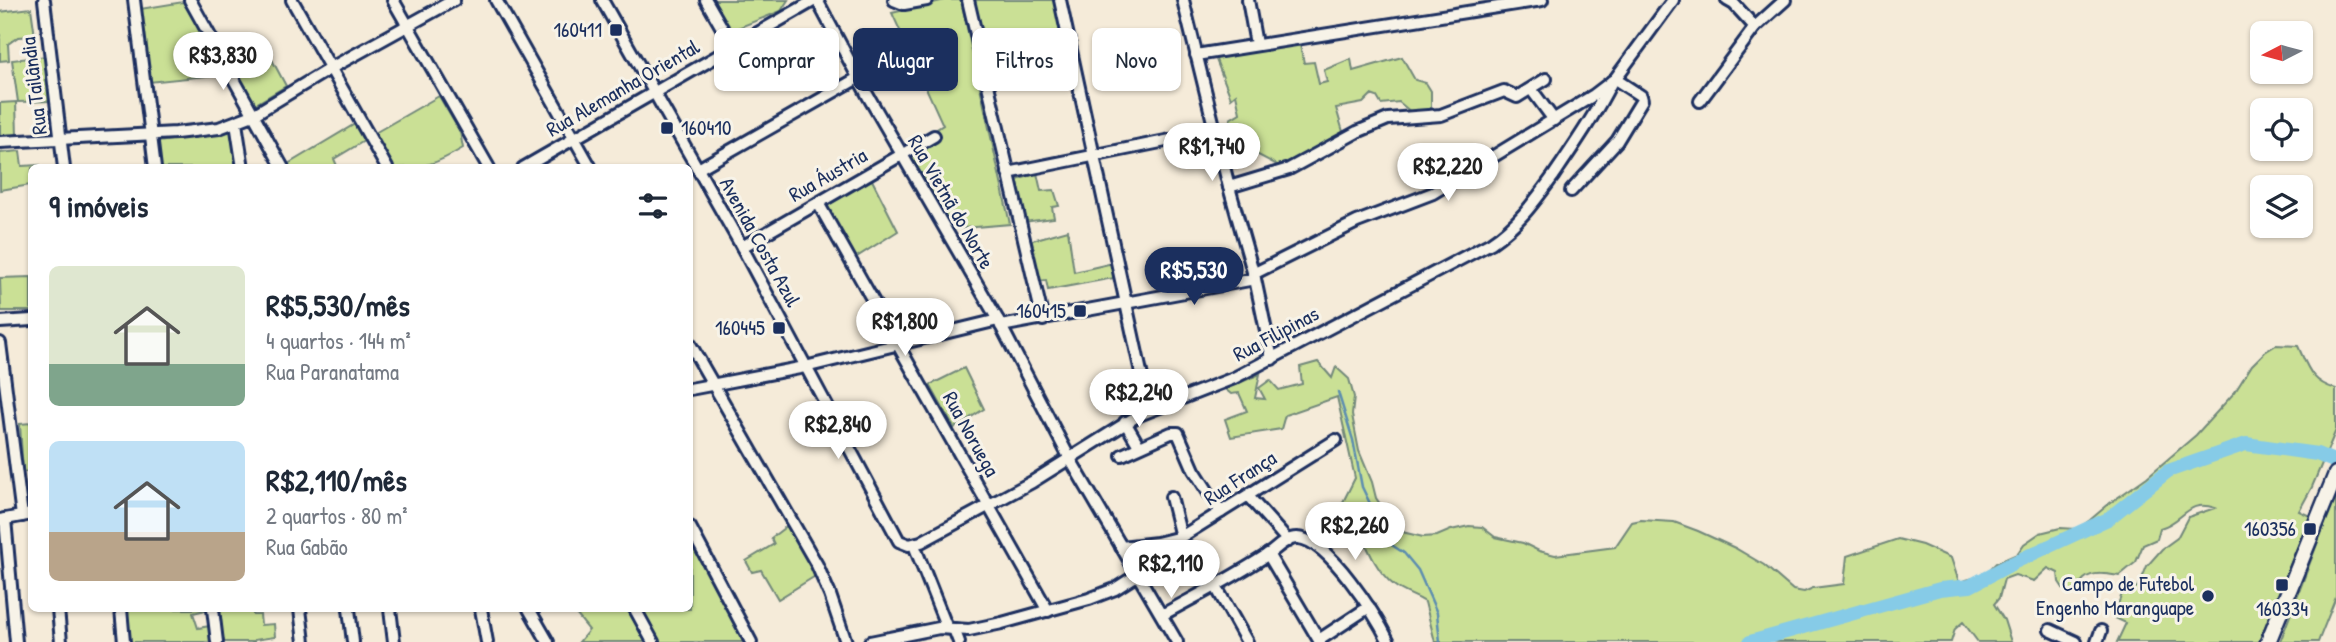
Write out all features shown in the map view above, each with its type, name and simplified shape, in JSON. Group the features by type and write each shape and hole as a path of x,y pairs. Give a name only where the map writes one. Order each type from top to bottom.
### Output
{"main road":[{"path":"2268,642 2336,474"}],"street":[{"name":"Rua Tailândia","path":"44,0 63,164"},
{"path":"134,0 155,164"},
{"path":"190,0 282,164"},
{"path":"292,0 385,164"},
{"path":"393,0 487,164"},
{"path":"0,142 219,128 253,115 454,0"},
{"path":"496,0 589,164"},
{"name":"Avenida Costa Azul","path":"602,0 742,247 899,541 914,545"},
{"path":"706,0 722,28"},
{"name":"Rua Alemanha Oriental","path":"767,28 816,0"},
{"name":"Rua Vietnã do Norte","path":"816,0 853,69"},
{"path":"894,0 904,4 927,0"},
{"path":"968,0 1043,320"},
{"path":"1060,0 1149,409"},
{"path":"1183,0 1214,131 1254,277 1272,359"},
{"path":"1248,0 1256,44"},
{"path":"1196,55 1541,0"},
{"path":"693,388 805,367 999,323 1043,320 1254,277 1357,222 1433,193 1602,90 1613,80 1673,0"},
{"path":"1727,0 1755,27"},
{"path":"1700,101 1755,27 1785,0"},
{"name":"Rua Alemanha Oriental","path":"529,164 714,58"},
{"path":"1229,187 1289,169 1357,131 1388,119 1441,115 1504,91 1517,97 1546,79"},
{"path":"1571,191 1616,141 1642,100 1641,96 1613,80"},
{"name":"Rua Filipinas","path":"914,545 988,507 1149,409 1234,378 1491,243 1516,225 1590,123 1613,80"},
{"path":"698,169 853,81"},
{"path":"1531,89 1554,120"},
{"name":"Rua Vietnã do Norte","path":"866,91 999,323 1070,459 1177,642"},
{"path":"236,122 242,164"},
{"path":"1008,173 1214,131"},
{"name":"Rua Áustria","path":"742,247 934,136"},
{"name":"Rua Noruega","path":"818,203 1048,611"},
{"path":"0,322 28,320"},
{"path":"0,343 27,515 3,519 16,642"},
{"path":"693,349 817,565 846,642"},
{"path":"1125,422 1139,446"},
{"path":"1122,455 1171,433 1178,433 1194,470 1222,512"},
{"name":"Rua França","path":"1121,547 1181,537 1336,440"},
{"path":"1248,496 1288,541"},
{"path":"1171,497 1181,537"},
{"path":"693,533 751,642"},
{"path":"1162,615 1288,541 1300,538 1315,545 1342,571 1369,607 1389,642"},
{"path":"914,545 959,642"},
{"path":"1268,554 1320,641 1369,607"},
{"path":"870,642 951,628 980,628 1048,611 1115,589 1137,575"},
{"path":"1215,584 1247,642"},
{"path":"58,612 61,642"},
{"path":"121,612 124,642"},
{"path":"213,612 218,642"},
{"path":"300,612 303,642"},
{"path":"349,612 353,642"},
{"path":"390,612 394,642"},
{"path":"482,612 487,642"},
{"path":"531,612 548,642"},
{"path":"637,612 653,642"},
{"path":"2050,630 2076,642"},
{"path":"2097,642 2101,631"}],"green space":[{"path":"712,0 788,0 781,11 738,28 728,28"},
{"path":"945,0 961,0 972,50 972,91 981,91 1010,224 952,229 905,149 943,125 928,91 958,91 958,28 899,28 892,13"},
{"path":"972,0 1054,0 1061,28 979,28"},
{"path":"183,2 226,74 149,82 140,9"},
{"path":"31,8 35,36 18,37 8,44 9,60 0,61 0,12"},
{"path":"1300,45 1304,63 1314,62 1319,84 1327,82 1324,70 1351,59 1353,71 1402,57 1415,80 1426,83 1431,91 1431,112 1412,113 1399,102 1381,104 1377,97 1371,95 1363,103 1336,108 1344,135 1279,166 1237,144 1230,119 1240,113 1236,94 1231,98 1215,57"},
{"path":"46,56 51,101 18,102 12,60"},
{"path":"270,56 286,86 254,105 234,74"},
{"path":"439,96 460,132 463,148 430,164 391,164 373,134"},
{"path":"16,102 17,136 0,137 0,103"},
{"path":"355,124 364,141 334,159 336,164 288,164"},
{"path":"233,131 237,164 161,164 158,142"},
{"path":"20,151 22,166 28,166 28,185 0,190 0,153"},
{"path":"1037,173 1041,191 1054,190 1059,206 1052,207 1054,218 1024,222 1015,181"},
{"path":"872,180 898,231 855,258 826,206"},
{"path":"1068,230 1074,272 1113,263 1114,278 1048,290 1046,280 1039,281 1029,241"},
{"path":"28,277 28,311 1,311 0,278"},
{"path":"2276,345 2298,346 2316,378 2336,389 2336,430 2299,511 2310,516 2259,642 2117,642 2126,623 2113,617 2122,594 2139,586 2147,566 2162,549 2177,538 2188,517 2215,508 2198,506 2160,528 2157,539 2143,545 2136,562 2119,576 2092,575 2067,594 2059,582 2058,573 2048,568 2034,581 2015,575 2004,579 1999,598 1994,604 2004,620 2011,642 1978,642 1963,622 1955,629 1951,642 1435,642 1425,602 1389,581 1375,562 1361,533 1350,534 1339,525 1337,514 1355,478 1337,397 1285,415 1281,429 1231,437 1225,419 1247,411 1239,393 1231,394 1225,389 1260,374 1255,398 1265,399 1259,388 1270,380 1279,390 1302,384 1300,367 1318,362 1332,378 1336,367 1349,379 1354,397 1352,415 1359,451 1376,498 1398,531 1423,537 1437,536 1469,526 1482,527 1495,537 1523,543 1555,555 1615,547 1632,522 1674,522 1735,548 1764,565 1793,590 1804,592 1813,588 1844,584 1847,556 1898,539 1922,545 1951,558 1959,582 1984,575 1996,563 2017,554 2024,544 2040,533 2060,528 2077,529 2090,520 2147,477 2196,435 2235,392 2252,365"},
{"path":"964,368 984,409 954,428 930,385"},
{"path":"28,423 28,471 23,472 20,424"},
{"path":"2336,494 2336,597 2318,642 2280,642"},
{"path":"788,525 817,575 778,599 761,570 752,572 746,561 774,544 771,538"},
{"path":"693,546 746,642 658,642 641,612 693,612"},
{"path":"125,612 197,612 193,613 198,628 210,626 212,642 128,642"},
{"path":"217,612 253,612 253,615 260,615 261,625 274,624 275,637 254,642 222,642"},
{"path":"574,612 629,612 646,642 579,642 589,630"}],"waterway":[{"path":"1338,392 1353,440 1362,487 1375,514 1377,531 1381,538 1404,553 1418,570 1437,613 1440,642"},
{"path":"1750,642 1940,589 1970,586 2108,519 2168,471 2246,444 2317,454 2336,462"}],"place":[{"name":"160411","path":"616,30"},
{"name":"160410","path":"667,128"},
{"name":"160415","path":"1080,311"},
{"name":"160445","path":"779,328"},
{"name":"160356","path":"2310,529"},
{"name":"160334","path":"2282,585"},
{"name":"Campo de Futebol Engenho Maranguape","path":"2208,596"}]}
